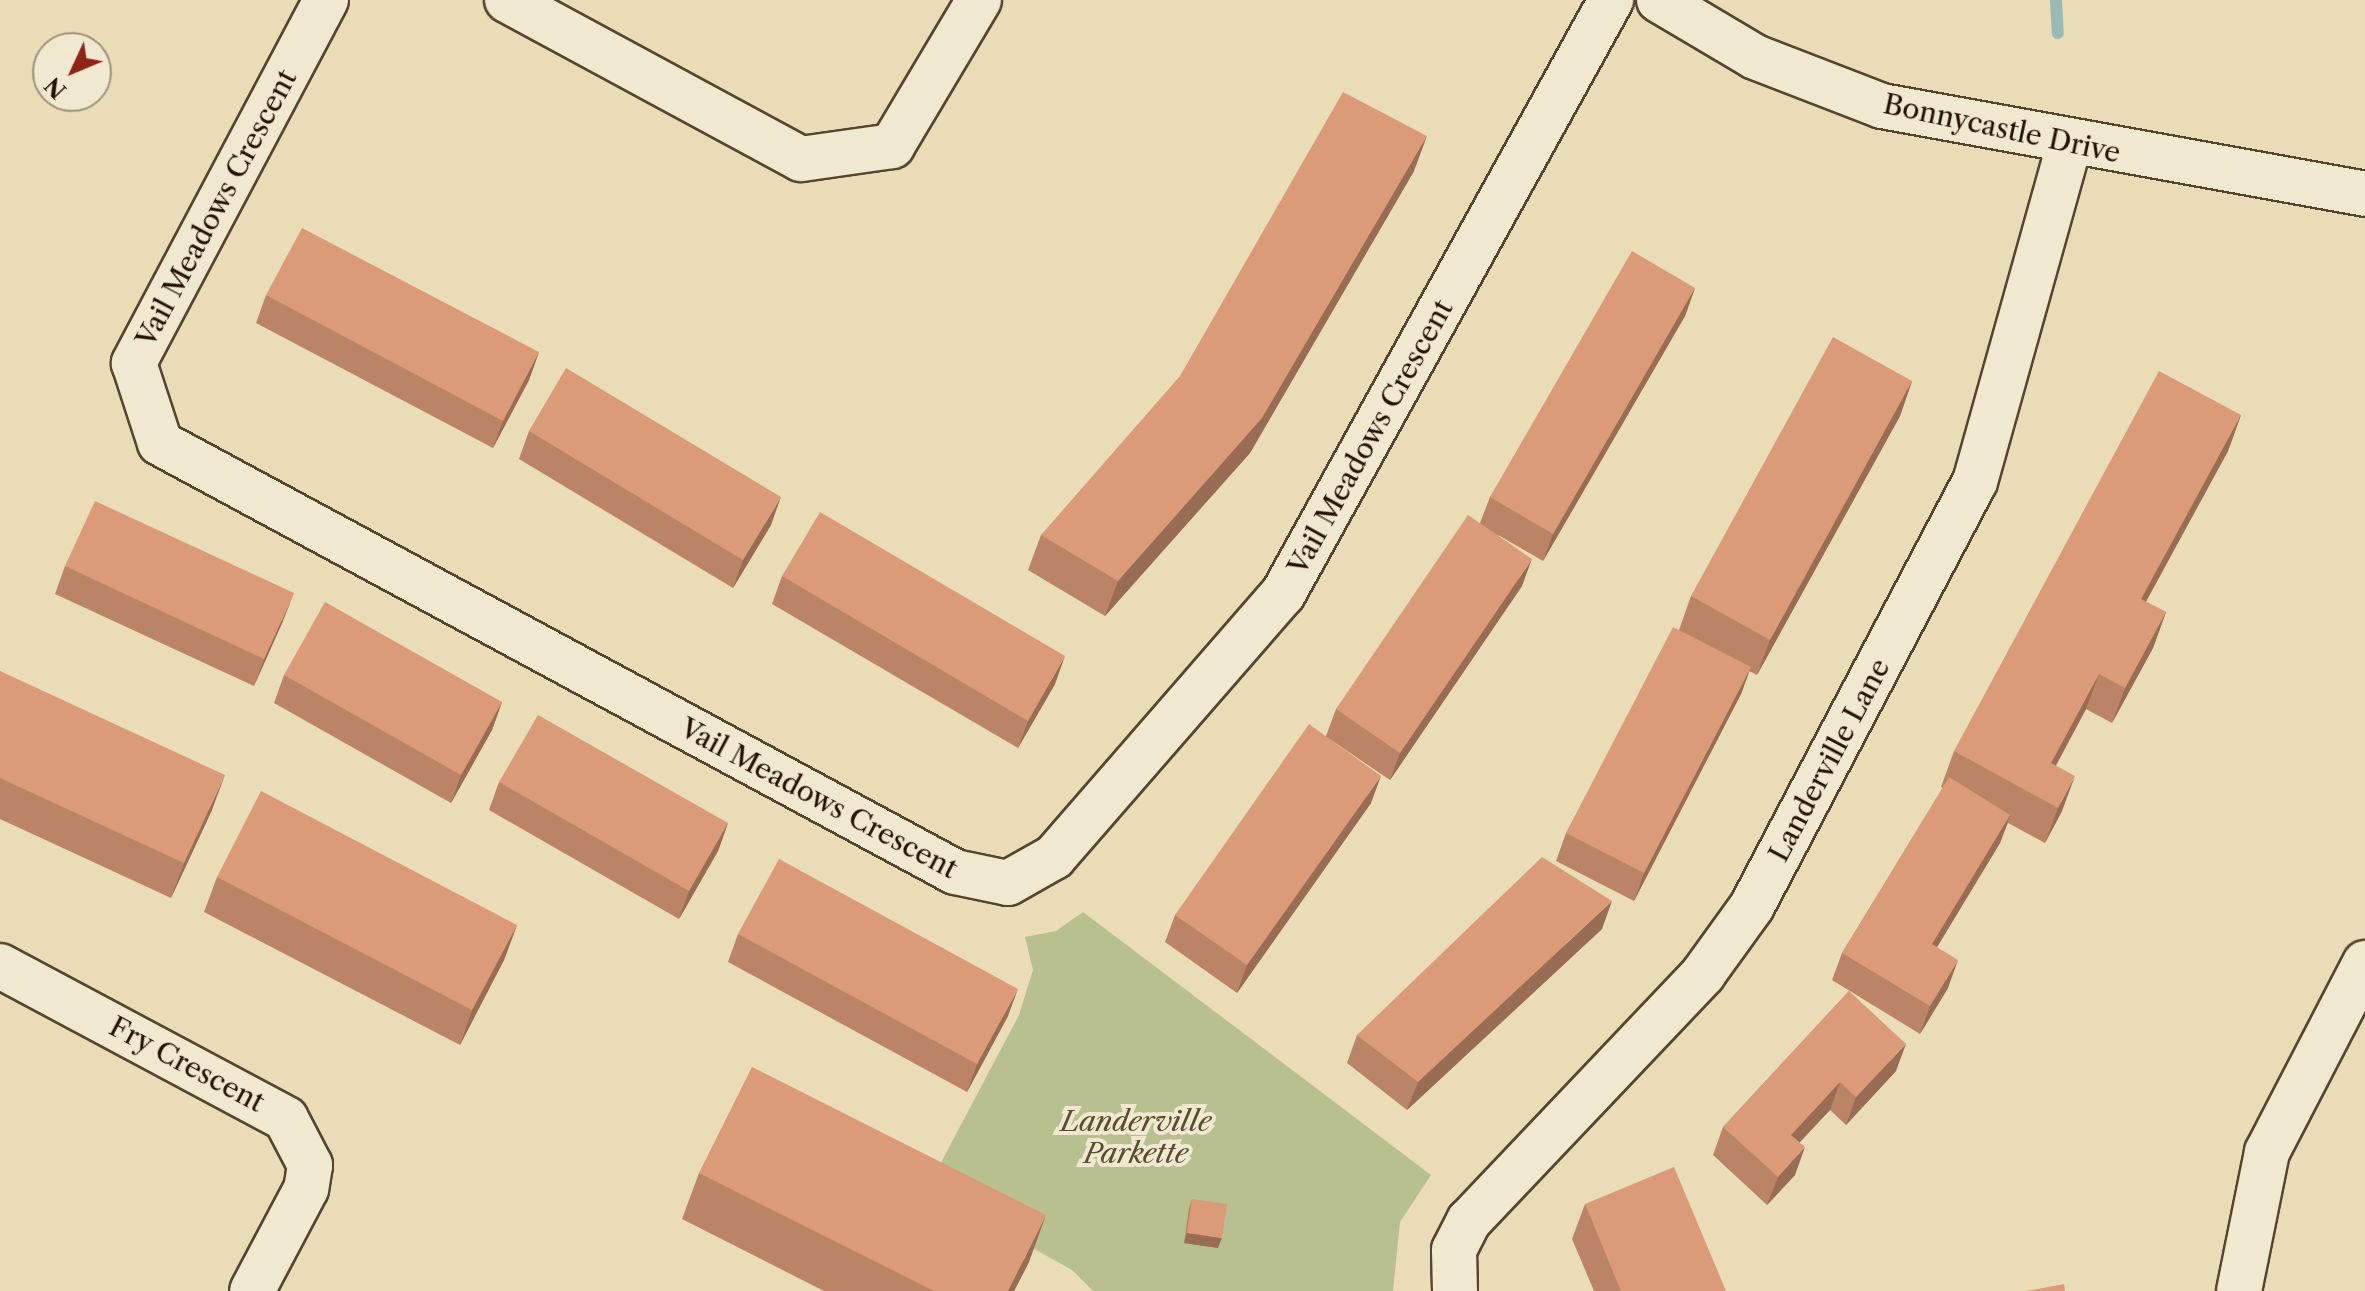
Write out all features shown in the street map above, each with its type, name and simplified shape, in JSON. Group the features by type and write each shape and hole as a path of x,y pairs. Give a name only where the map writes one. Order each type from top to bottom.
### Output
{"street":[{"name":"Vail Meadows Crescent","path":"326,0 134,363 160,443 955,872 1008,883 1054,857 1283,594 1611,0"},
{"path":"507,0 801,159 892,146 979,0"},
{"name":"Bonnycastle Drive","path":"1659,0 1755,57 1882,106 2069,145 2365,194"},
{"name":"Landerville Lane","path":"1455,1291 1454,1250 1469,1221 1703,974 1752,906 1975,482 2069,145"},
{"path":"2239,1291 2267,1152 2365,963"},
{"name":"Fry Crescent","path":"0,966 286,1119 304,1143 308,1177 252,1291"}],"green space":[{"name":"Landerville Parkette","path":"1083,912 1431,1175 1400,1222 1393,1291 1093,1291 1072,1270 927,1189 1019,1015 1033,970 1025,937 1056,931"}],"building":[{"path":"1343,92 1427,136 1262,418 1118,581 1041,535 1180,376"},
{"path":"302,228 539,352 503,421 266,295"},
{"path":"1632,251 1695,288 1553,534 1490,497"},
{"path":"1833,337 1912,381 1770,640 1691,596"},
{"path":"566,368 781,497 743,560 529,431"},
{"path":"2159,371 2241,415 2141,599 2166,612 2125,688 2099,674 2051,763 2075,776 2058,808 1954,751"},
{"path":"95,501 294,593 264,659 65,566"},
{"path":"820,512 1065,656 1028,721 782,576"},
{"path":"1468,515 1532,559 1400,753 1336,709"},
{"path":"325,602 502,702 461,775 284,675"},
{"path":"1673,627 1751,667 1644,873 1566,833"},
{"path":"0,671 225,775 184,863 0,778"},
{"path":"538,715 728,823 689,891 499,782"},
{"path":"1309,724 1381,776 1247,965 1175,915"},
{"path":"1949,777 2010,815 1932,944 1958,960 1930,1006 1842,953"},
{"path":"261,791 517,925 472,1010 217,877"},
{"path":"1542,857 1612,901 1418,1082 1357,1035"},
{"path":"779,859 1018,989 977,1064 738,934"},
{"path":"1849,991 1906,1044 1856,1097 1840,1082 1791,1135 1805,1147 1778,1177 1723,1127"},
{"path":"752,1067 1046,1215 1008,1291 934,1291 699,1173"},
{"path":"1674,1167 1726,1291 1621,1291 1585,1204"},
{"path":"1192,1199 1227,1204 1222,1238 1187,1233"},
{"path":"2064,1284 2065,1291 2026,1291"}],"waterway":[{"path":"2056,0 2058,33"}]}
